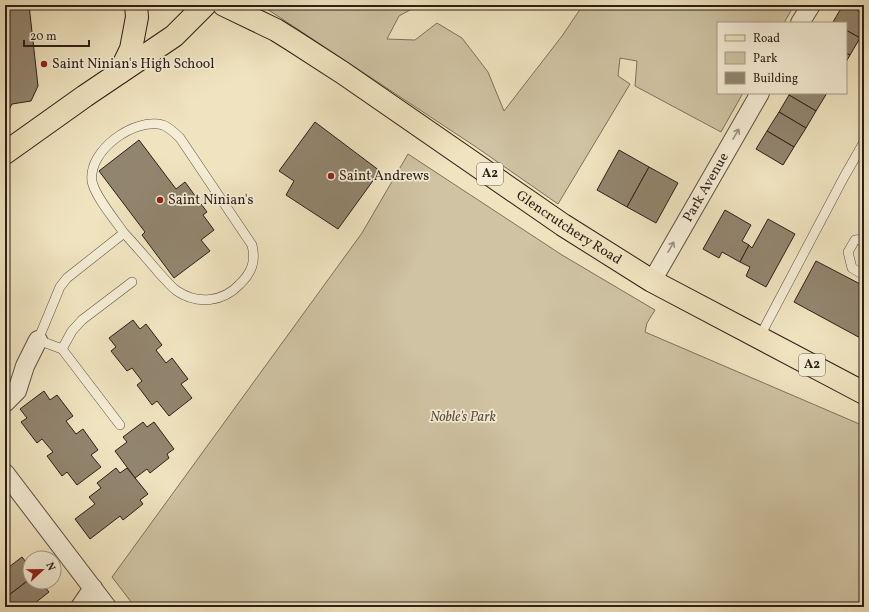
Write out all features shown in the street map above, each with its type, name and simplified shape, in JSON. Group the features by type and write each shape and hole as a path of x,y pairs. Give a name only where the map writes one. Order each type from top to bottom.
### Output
{"main road":[{"path":"120,72 131,48 136,17 136,5"},
{"path":"5,153 174,36 205,5"},
{"name":"Glencrutchery Road","path":"224,5 276,30 343,72 563,225 652,281 864,393"}],"street":[{"path":"801,22 811,5"},
{"name":"Park Avenue","path":"652,281 759,94"},
{"path":"5,403 17,391 25,366 38,340"},
{"path":"5,473 107,607"},
{"path":"80,607 93,588"}],"lane":[{"path":"150,124 162,125 172,129 180,138 252,245 255,256 253,265 246,278 238,286 223,296 209,300 193,299 176,291 124,233 94,190 92,180 94,166 104,150 115,138 132,128 150,124"},
{"path":"758,338 864,142"},
{"path":"120,425 62,349 38,340 60,287 66,278 124,233"},
{"path":"864,239 855,240 848,252 852,268 864,275"},
{"path":"62,349 72,330 82,320 132,282"}],"green space":[{"path":"261,5 419,5 399,16 387,39 415,40 437,23 462,38 488,72 504,111 562,36 583,5 794,5 785,22 717,22 717,94 742,94 721,132 635,86 637,61 620,58 618,76 630,84 558,204 476,147"},
{"name":"Noble's Park","path":"408,154 562,255 655,310 647,323 645,332 864,426 864,607 135,607 112,577 362,233"}],"building":[{"path":"5,5 29,5 38,86 31,101 12,104 5,117"},
{"path":"843,5 849,5 864,14 864,31 860,38 847,31 847,22 833,22"},
{"path":"847,31 860,38 850,55 847,54"},
{"path":"847,54 850,55 847,60"},
{"path":"790,94 826,94 816,111"},
{"path":"789,95 816,111 806,128 779,112"},
{"path":"779,112 806,128 794,147 767,131"},
{"name":"Saint Andrews","path":"315,122 380,171 338,229 286,195 294,181 279,171"},
{"path":"767,131 794,147 783,165 756,149"},
{"name":"Saint Ninian's","path":"139,140 176,189 185,182 207,212 203,215 214,230 201,240 210,251 174,278 142,235 145,232 99,171"},
{"path":"619,150 649,167 627,207 597,190"},
{"path":"649,167 678,183 656,223 627,207"},
{"path":"725,210 751,225 742,241 749,245 740,262 722,252 719,258 703,249"},
{"path":"768,219 795,234 766,287 746,276 750,267 740,262 749,245 752,248"},
{"path":"816,261 864,286 864,340 794,302"},
{"path":"133,320 140,329 146,324 162,345 156,350 166,363 172,358 188,379 181,384 192,398 169,416 157,401 152,405 137,385 142,381 132,368 127,371 111,351 116,347 109,338"},
{"path":"44,391 50,400 57,395 73,416 66,421 76,434 83,429 98,450 91,455 101,467 77,485 67,472 62,476 47,456 53,452 42,439 37,443 21,422 27,418 20,409"},
{"path":"143,422 147,427 154,422 174,449 167,454 169,458 150,473 147,469 135,478 115,451 127,442 123,437"},
{"path":"116,468 120,473 127,468 148,494 140,500 143,504 123,520 120,516 90,539 75,519 95,504 89,497 101,488 97,483"},
{"path":"5,534 10,540 5,544"},
{"path":"22,557 22,585 5,598 5,570"},
{"path":"22,585 22,590 47,590 49,592 30,607 21,607 18,603 12,607 5,607 5,598"}],"place":[{"name":"Saint Ninian's High School","path":"44,64"},
{"name":"Saint Andrews","path":"331,176"},
{"name":"Saint Ninian's","path":"160,200"}]}
